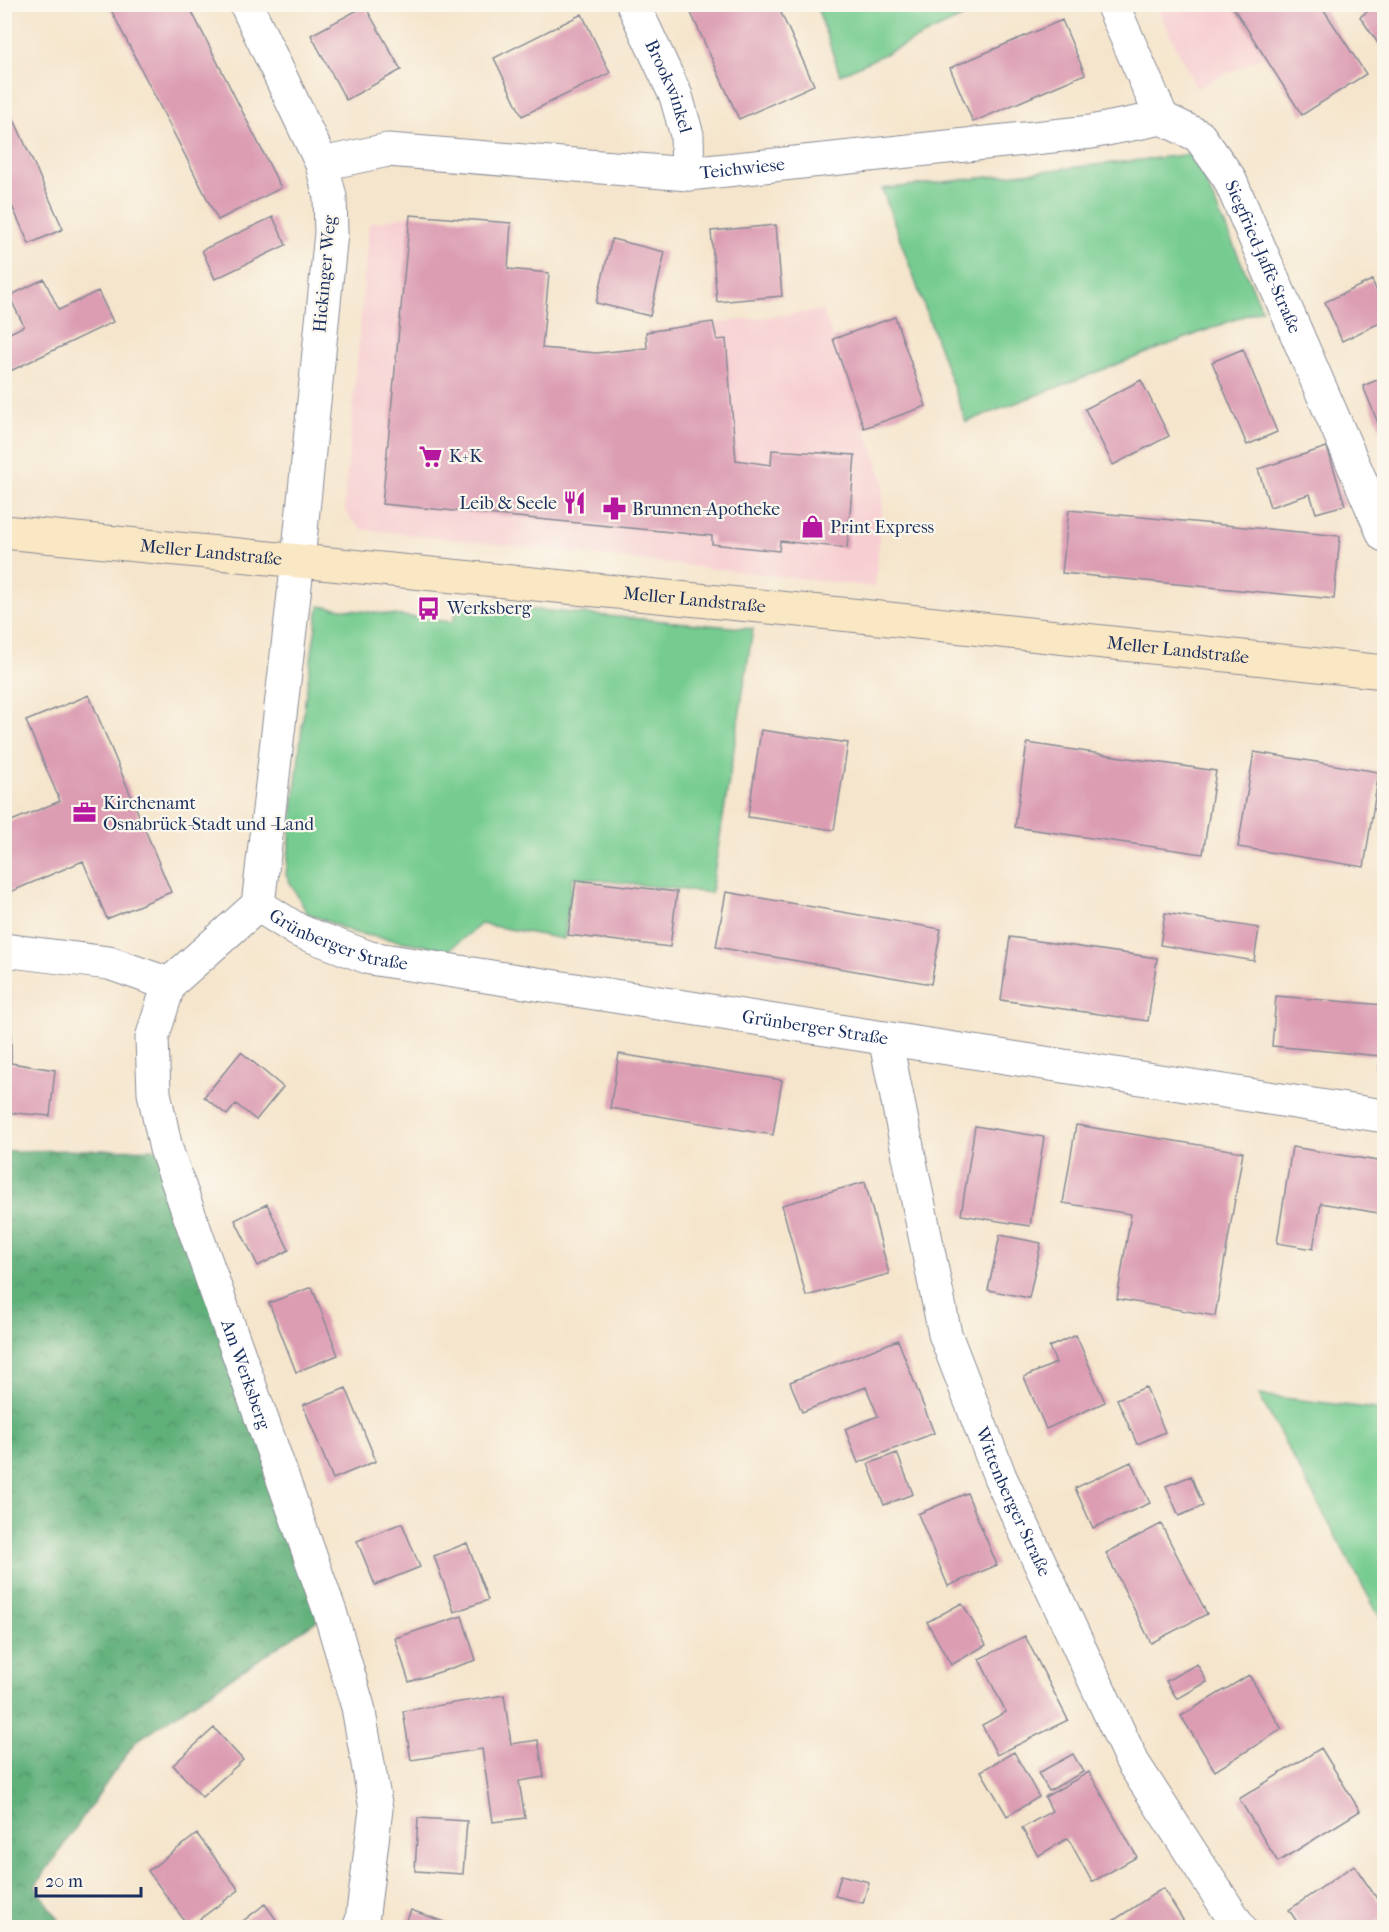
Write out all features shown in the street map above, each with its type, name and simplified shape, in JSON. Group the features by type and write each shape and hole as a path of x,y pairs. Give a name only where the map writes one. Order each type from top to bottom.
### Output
{"street":[{"name":"Hickinger Weg","path":"246,4 322,164 330,197 331,233 298,560"},
{"name":"Brookwinkel","path":"633,4 676,96 687,135 688,174"},
{"path":"1112,4 1162,118"},
{"name":"Teichwiese","path":"322,164 388,150 688,174 1091,132 1162,118"},
{"name":"Siegfried-Jaffe-Straße","path":"1162,118 1199,136 1229,178 1384,534"},
{"name":"Meller Landstraße","path":"4,532 298,560 1384,672"},
{"name":"Grünberger Straße","path":"169,984 258,905 298,560"},
{"name":"Grünberger Straße","path":"258,905 299,931 370,958 1384,1116"},
{"path":"4,951 109,963 169,984"},
{"name":"Am Werksberg","path":"169,984 152,1038 154,1093 166,1149 326,1601 358,1707 376,1809 362,1921 359,1928"},
{"name":"Wittenberger Straße","path":"885,1038 945,1334 1000,1477 1133,1763 1240,1928"}],"shaded area":[{"path":"1156,5 1231,5 1264,56 1196,88"},
{"path":"410,215 402,297 546,313 543,348 596,353 646,348 646,332 823,310 884,482 875,587 362,529 351,520 344,508 369,224"}],"green space":[{"path":"816,4 989,4 989,5 840,75"},
{"path":"1193,154 1262,309 966,422 882,189"},
{"path":"461,603 753,629 711,893 573,877 564,939 481,924 449,950 355,933 307,913 286,875 305,700 319,606 452,622"},
{"path":"166,1149 330,1612 135,1742 35,1886 64,1927 5,1927 4,1151"},
{"path":"1259,1395 1384,1410 1384,1625"}],"building":[{"path":"108,4 188,4 281,188 218,220"},
{"path":"687,4 777,4 814,85 739,119"},
{"path":"1231,4 1320,4 1366,74 1302,115"},
{"path":"1378,4 1384,4 1384,52 1360,17"},
{"path":"365,6 401,70 346,100 311,35"},
{"path":"582,14 610,73 522,116 494,58"},
{"path":"1062,20 1085,74 973,122 950,68"},
{"path":"4,97 63,229 29,244 4,188"},
{"path":"410,215 511,223 508,269 549,273 542,348 596,353 647,348 646,332 713,322 717,340 726,339 736,460 771,465 772,450 855,455 847,548 780,541 779,551 712,544 712,536 382,504"},
{"path":"273,217 286,245 215,279 202,250"},
{"path":"776,225 782,296 717,302 711,231"},
{"path":"612,239 665,252 650,316 596,303"},
{"path":"44,279 59,310 98,291 113,322 4,374 4,336 24,326 9,296"},
{"path":"1372,280 1384,308 1384,321 1342,341 1325,302"},
{"path":"895,317 926,406 864,428 833,339"},
{"path":"1243,349 1277,432 1247,445 1212,362"},
{"path":"1384,377 1384,426 1380,428 1363,386"},
{"path":"1141,380 1169,436 1113,465 1085,409"},
{"path":"1327,447 1345,505 1316,513 1310,494 1270,507 1258,469"},
{"path":"1069,510 1340,536 1334,599 1062,573"},
{"name":"Kirchenamt Osnabrück-Stadt und -Land","path":"89,695 171,892 107,919 83,861 10,892 4,880 4,824 60,801 26,721"},
{"path":"761,730 848,743 834,830 748,817"},
{"path":"1027,743 1216,771 1203,854 1015,827"},
{"path":"1254,752 1379,772 1364,867 1238,847"},
{"path":"576,880 677,892 670,947 568,935"},
{"path":"726,892 941,929 931,984 716,947"},
{"path":"1165,913 1259,928 1254,961 1160,945"},
{"path":"1010,937 1157,958 1148,1021 1001,1000"},
{"path":"4,990 11,990 11,1063 55,1070 50,1116 4,1112"},
{"path":"1276,996 1384,1005 1384,1071 1379,1071 1380,1056 1272,1046"},
{"path":"241,1052 283,1087 256,1120 236,1104 227,1115 204,1097"},
{"path":"619,1054 782,1080 773,1135 610,1108"},
{"path":"1076,1125 1243,1152 1215,1316 1117,1299 1131,1214 1063,1203"},
{"path":"975,1126 1044,1137 1030,1226 961,1215"},
{"path":"1292,1147 1384,1162 1384,1214 1321,1203 1313,1249 1277,1243"},
{"path":"865,1182 889,1274 806,1296 782,1205"},
{"path":"267,1204 289,1250 258,1266 235,1220"},
{"path":"1000,1235 1041,1243 1029,1298 988,1290"},
{"path":"312,1287 338,1355 296,1372 269,1303"},
{"path":"1076,1335 1105,1402 1046,1429 1024,1377 1056,1363 1049,1347"},
{"path":"898,1340 934,1433 858,1463 845,1429 878,1416 866,1387 802,1412 790,1382"},
{"path":"1146,1387 1165,1432 1137,1444 1117,1399"},
{"path":"346,1388 376,1461 333,1479 303,1405"},
{"path":"897,1453 913,1494 884,1505 868,1464"},
{"path":"1131,1462 1150,1503 1093,1528 1075,1488"},
{"path":"1191,1476 1203,1506 1179,1516 1166,1486"},
{"path":"967,1493 997,1565 948,1586 918,1514"},
{"path":"402,1523 420,1567 375,1585 357,1541"},
{"path":"1161,1524 1207,1614 1151,1643 1106,1553"},
{"path":"467,1543 488,1600 454,1612 434,1556"},
{"path":"962,1603 986,1645 951,1665 927,1622"},
{"path":"462,1616 476,1660 409,1682 395,1638"},
{"path":"1025,1636 1068,1720 997,1755 982,1725 1006,1712 979,1659"},
{"path":"1197,1664 1207,1682 1177,1699 1166,1681"},
{"path":"1249,1675 1282,1729 1215,1771 1181,1716"},
{"path":"504,1695 511,1744 538,1740 544,1777 519,1781 525,1818 493,1822 482,1749 411,1760 403,1711"},
{"path":"214,1728 243,1760 202,1797 173,1765"},
{"path":"1321,1748 1360,1811 1278,1862 1239,1799"},
{"path":"1014,1752 1039,1797 1007,1816 981,1771"},
{"path":"1073,1754 1083,1772 1049,1791 1038,1773"},
{"path":"1089,1772 1137,1857 1092,1882 1068,1838 1038,1856 1022,1828 1052,1811 1045,1797"},
{"path":"418,1818 467,1821 463,1874 415,1871"},
{"path":"197,1834 239,1890 189,1927 148,1871"},
{"path":"1354,1865 1384,1909 1384,1916 1368,1928 1301,1928 1289,1910"},
{"path":"841,1875 869,1882 863,1903 835,1896"},
{"path":"1163,1888 1188,1928 1102,1928"},
{"path":"265,1904 282,1928 234,1928"},
{"path":"411,1910 458,1927 458,1928 404,1928"}],"place":[{"name":"K+K","path":"431,456"},
{"name":"Leib & Seele","path":"575,503"},
{"name":"Brunnen-Apotheke","path":"614,509"},
{"name":"Print Express","path":"812,527"},
{"name":"Werksberg","path":"429,608"},
{"name":"Kirchenamt Osnabrück-Stadt und -Land","path":"85,813"}]}
